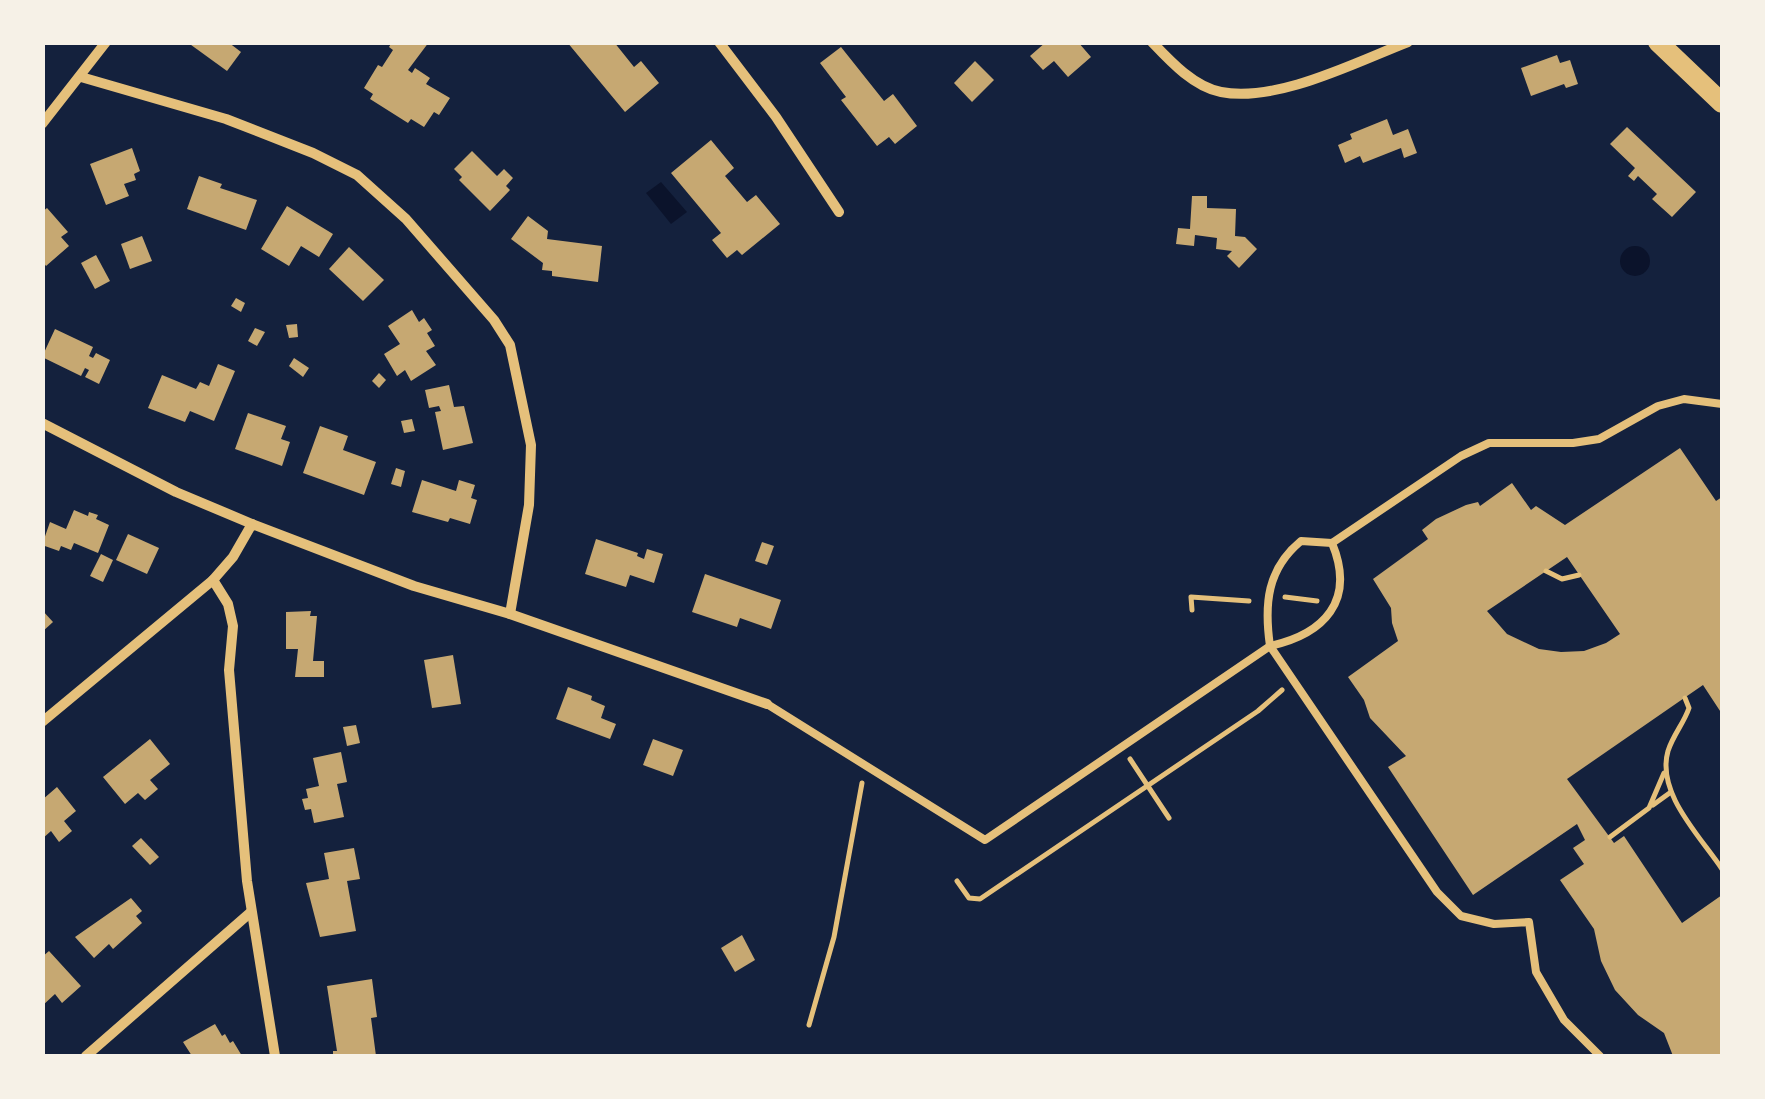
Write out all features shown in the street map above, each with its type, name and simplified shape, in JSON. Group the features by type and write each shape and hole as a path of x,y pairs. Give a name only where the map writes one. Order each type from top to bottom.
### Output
{"main road":[{"path":"1658,42 1722,103"}],"street":[{"path":"42,124 106,42"},
{"path":"719,42 776,117 839,212"},
{"path":"1152,42 1180,71 1218,92 1251,93 1302,83 1408,42"},
{"path":"81,77 226,119 357,175 406,219 494,320 510,346 530,445 529,505 510,614"},
{"path":"42,423 176,492 252,524 414,586 510,614 767,704"},
{"path":"42,722 213,580 233,557 252,524"},
{"path":"213,580 228,604 233,626 229,670 251,912 275,1056"},
{"path":"86,1056 251,912"}],"lane":[{"path":"1600,1056 1564,1020 1536,972 1528,922 1494,924 1461,916 1437,892 1270,646 1266,619 1270,583 1286,553 1301,541 1332,543 1461,456 1489,443 1573,444 1599,439 1658,406 1684,399 1722,404"},
{"path":"767,704 985,840 1270,646 1298,640 1316,629 1333,609 1340,572 1332,543"}],"path":[{"path":"1546,571 1562,580 1579,575"},
{"path":"1192,610 1192,597 1248,601"},
{"path":"1282,597 1317,601"},
{"path":"957,880 969,898 980,899 1258,711 1282,690"},
{"path":"1649,808 1668,750 1689,708 1686,698"},
{"path":"1123,748 1169,818"},
{"path":"810,1025 834,937 860,790 871,767"},
{"path":"1664,770 1671,792 1722,869"},
{"path":"1610,837 1671,792"}],"water":[{"path":"661,182 687,212 671,224 646,193"},
{"path":"1635,246 1646,250 1650,261 1646,272 1635,276 1624,272 1620,261 1624,250"}],"building":[{"path":"187,42 228,42 241,52 227,71"},
{"path":"392,42 429,42 408,70 412,73 415,68 430,78 426,84 450,98 439,115 434,112 424,127 411,119 408,123 370,99 373,94 364,88 393,50 389,47"},
{"path":"567,42 614,42 634,67 641,61 659,83 625,112"},
{"path":"1046,42 1078,42 1091,57 1068,77 1054,61 1043,70 1030,56"},
{"path":"841,47 884,101 893,94 917,126 895,144 889,137 877,146 841,100 846,97 820,63"},
{"path":"1557,55 1560,63 1570,60 1578,84 1566,88 1564,84 1531,96 1521,68"},
{"path":"975,61 994,80 972,102 954,83"},
{"path":"1387,119 1393,135 1408,129 1417,153 1404,158 1401,148 1363,163 1360,156 1345,163 1338,145 1352,139 1350,134"},
{"path":"1627,127 1696,192 1672,217 1652,199 1657,194 1638,176 1634,181 1628,176 1635,168 1610,144"},
{"path":"711,140 734,168 725,176 747,202 756,195 780,224 742,255 737,250 727,258 712,240 721,233 671,173"},
{"path":"132,148 140,171 134,174 136,180 124,184 129,196 106,205 90,164"},
{"path":"472,151 497,176 504,169 513,178 506,186 510,190 490,211 459,180 462,177 454,169"},
{"path":"199,176 222,184 220,188 257,200 246,230 187,209"},
{"path":"1192,196 1207,196 1207,208 1236,209 1235,236 1245,237 1257,249 1239,268 1227,256 1232,251 1216,249 1217,238 1195,235 1194,246 1176,244 1178,228 1190,229"},
{"path":"287,206 333,234 319,257 301,246 289,266 261,249"},
{"path":"47,208 68,232 61,237 69,246 46,266 42,261 42,212"},
{"path":"528,216 548,231 547,239 602,246 598,282 552,276 552,271 542,270 543,263 511,239"},
{"path":"142,236 152,261 130,269 121,244"},
{"path":"349,247 384,280 363,301 329,269"},
{"path":"96,255 110,281 95,289 81,263"},
{"path":"236,298 245,303 241,312 231,306"},
{"path":"412,310 419,322 424,318 432,330 427,333 435,346 426,351 436,365 411,381 405,370 397,376 384,354 400,344 388,326"},
{"path":"297,324 298,337 289,338 286,325"},
{"path":"255,328 265,332 257,346 248,341"},
{"path":"55,329 93,347 89,356 93,358 96,353 110,360 99,384 85,377 89,370 85,368 81,376 42,357"},
{"path":"294,358 309,368 303,377 289,366"},
{"path":"218,364 235,371 214,421 190,411 185,422 148,408 162,375 196,389 200,382 209,386"},
{"path":"379,373 386,380 379,388 372,381"},
{"path":"449,385 454,407 464,406 473,443 443,450 435,412 441,411 439,406 429,408 425,390"},
{"path":"248,413 286,426 281,439 290,442 282,466 235,449"},
{"path":"412,419 415,431 404,433 401,421"},
{"path":"320,426 348,436 343,450 376,462 364,495 303,473"},
{"path":"1680,448 1716,501 1722,497 1722,714 1703,685 1567,779 1614,843 1624,836 1682,923 1722,895 1722,1056 1673,1056 1664,1033 1638,1015 1615,990 1601,961 1594,929 1560,880 1584,864 1573,848 1585,840 1577,824 1473,895 1388,767 1406,756 1370,718 1364,700 1348,677 1398,641 1391,608 1373,579 1428,539 1422,530 1436,519 1466,505 1478,502 1480,506 1512,483 1531,510 1536,506 1565,525","holes":["1567,557 1620,634 1584,651 1539,649 1507,634 1487,611"]},
{"path":"396,468 405,471 401,487 391,484"},
{"path":"422,480 456,491 459,480 475,485 471,498 477,500 470,524 412,512"},
{"path":"74,510 88,516 89,512 98,515 96,519 109,525 98,553 74,543 71,550 61,546 59,551 42,545 50,522 66,529"},
{"path":"128,534 159,548 147,574 116,560"},
{"path":"596,539 638,553 644,559 647,549 663,554 654,583 630,575 626,587 585,574"},
{"path":"762,542 774,546 767,565 755,561"},
{"path":"101,554 113,560 103,582 90,576"},
{"path":"705,574 781,600 771,629 740,618 737,627 692,612"},
{"path":"42,610 53,622 42,632"},
{"path":"311,611 310,616 317,616 313,661 324,661 324,677 295,677 298,649 286,649 286,612"},
{"path":"453,655 461,704 432,708 424,660"},
{"path":"568,687 605,706 601,718 616,724 610,739 556,719"},
{"path":"356,725 360,743 347,746 343,727"},
{"path":"150,739 170,764 150,780 158,789 145,800 138,793 125,804 103,777"},
{"path":"653,739 683,750 673,776 643,765"},
{"path":"341,752 347,782 337,784 344,817 314,823 311,809 305,810 302,799 308,798 306,789 319,786 313,758"},
{"path":"57,787 76,811 64,821 72,831 59,842 51,831 42,839 42,800"},
{"path":"141,838 159,857 150,865 132,846"},
{"path":"354,848 360,879 347,881 356,931 320,937 306,883 329,879 324,853"},
{"path":"131,898 142,911 136,916 142,923 113,949 109,944 94,958 75,937"},
{"path":"742,935 755,960 735,972 721,948"},
{"path":"49,951 81,986 62,1003 55,994 42,1006 42,957"},
{"path":"372,979 377,1017 371,1018 376,1056 333,1056 333,1051 337,1051 327,986"},
{"path":"215,1024 242,1056 192,1056 183,1042"}]}
